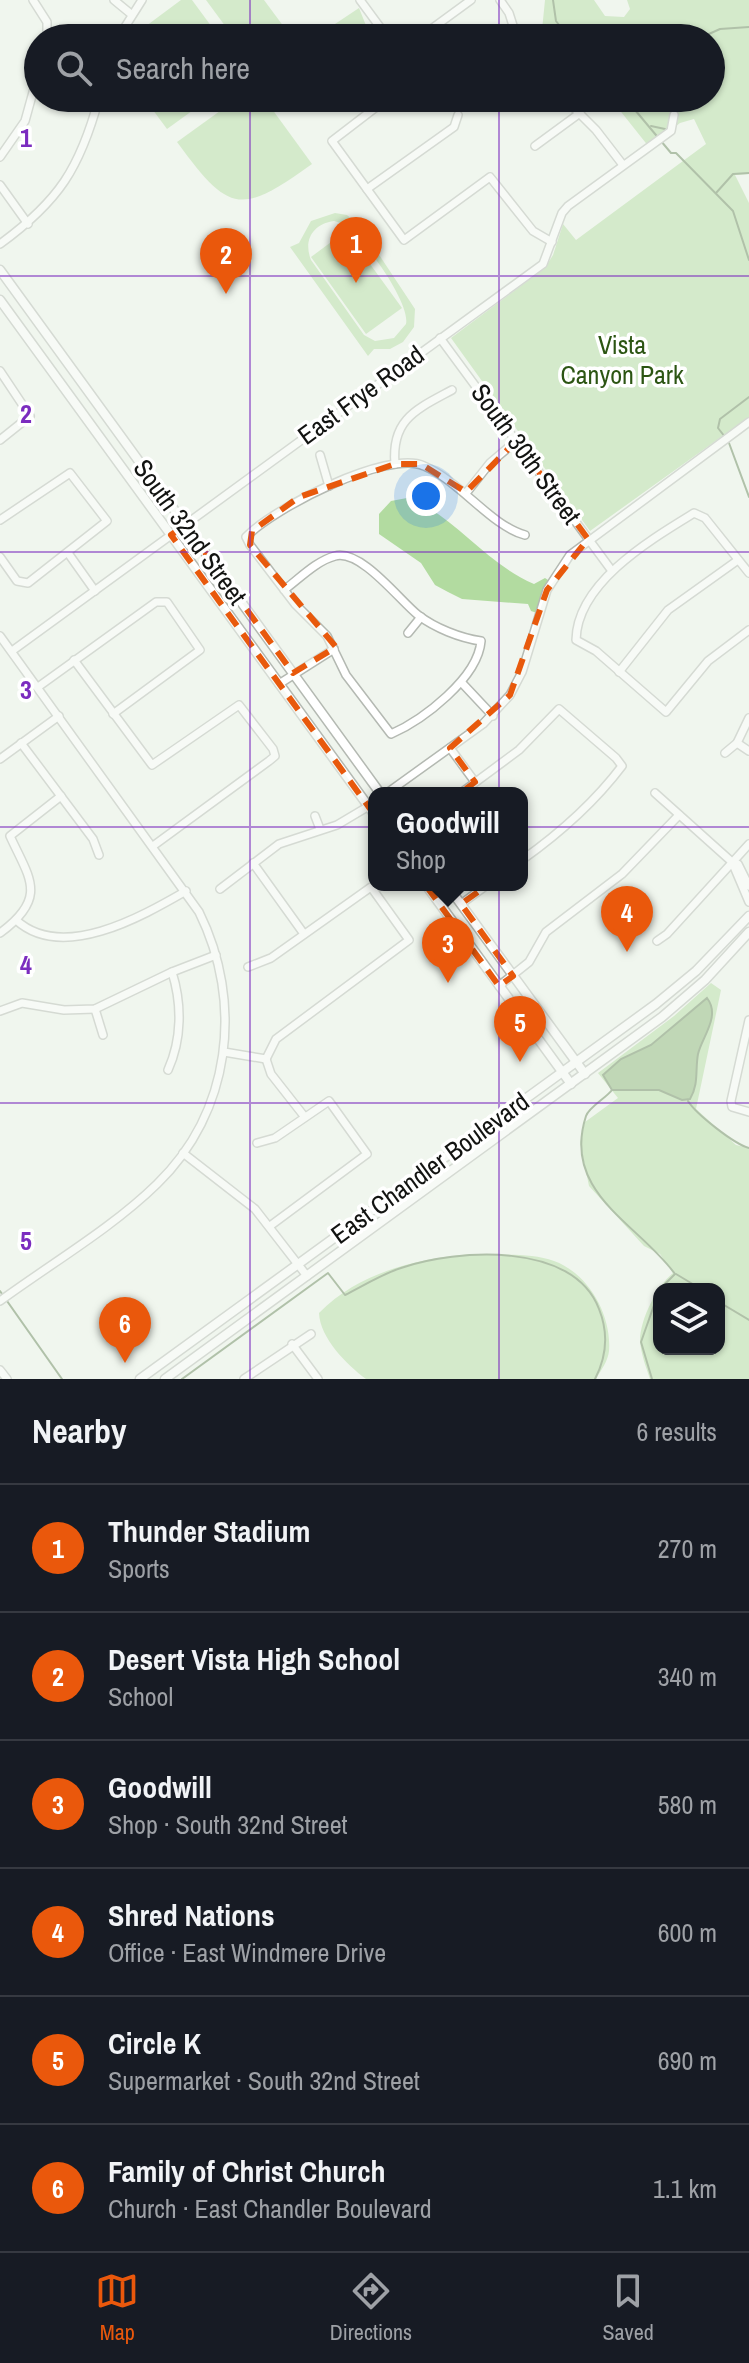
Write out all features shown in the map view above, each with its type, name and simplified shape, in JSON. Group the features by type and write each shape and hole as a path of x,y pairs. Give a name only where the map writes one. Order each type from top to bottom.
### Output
{"main road":[{"name":"South 32nd Street","path":"0,270 376,787"},
{"name":"South 32nd Street","path":"0,300 368,803"},
{"path":"430,891 571,1084"},
{"path":"451,891 585,1074"},
{"name":"East Chandler Boulevard","path":"140,1379 685,981 749,916"},
{"name":"East Chandler Boulevard","path":"167,1378 684,999 749,932"}],"street":[{"path":"33,0 47,24"},
{"path":"114,0 131,14"},
{"path":"126,24 142,0"},
{"path":"360,0 378,24"},
{"path":"438,24 471,0"},
{"path":"500,0 513,24"},
{"path":"0,157 25,121 27,112"},
{"path":"0,244 51,202 71,176 87,142 95,112"},
{"path":"370,112 332,141 404,240 490,177 533,231 552,242"},
{"path":"535,146 580,113 623,165"},
{"path":"367,189 454,127 458,115"},
{"name":"East Frye Road","path":"12,651 543,264 562,213 568,206 660,140 674,127 674,115"},
{"path":"0,185 28,224"},
{"name":"South 30th Street","path":"440,338 612,571"},
{"path":"0,371 30,416 0,440"},
{"path":"395,464 393,444 404,422 421,407 452,390"},
{"path":"395,787 493,716 510,695 522,672 551,582 570,555 749,422"},
{"path":"467,492 490,463 516,441"},
{"path":"320,455 329,486"},
{"path":"284,590 324,560 339,555 351,559 381,579 421,617 481,641 480,654 462,683 391,734 346,675 321,628 284,590 246,537 299,497 395,464 421,464 467,492 513,531 525,535"},
{"path":"0,520 70,473 107,521 68,553 21,584 0,557"},
{"path":"749,573 705,518 694,513 612,571 590,594 576,640 596,651 666,712 708,661 749,630"},
{"path":"68,553 95,591"},
{"path":"619,672 668,610 738,560"},
{"path":"38,687 162,600 200,650 113,714"},
{"path":"408,633 421,617"},
{"path":"0,636 186,891 206,926 216,955 226,1009 224,1052 211,1103 183,1153 139,1200 2,1300"},
{"path":"279,684 334,649"},
{"path":"74,660 152,765 239,705 275,756 153,846"},
{"path":"462,683 493,716"},
{"path":"469,787 519,750 559,709 622,766 567,826 528,855"},
{"path":"0,759 59,716"},
{"path":"725,753 737,743 749,718"},
{"path":"21,743 93,839 99,855"},
{"path":"737,743 749,751"},
{"path":"450,748 475,782"},
{"path":"655,793 738,864 749,902"},
{"path":"0,933 16,920 28,898 30,873 10,836 61,796"},
{"path":"220,889 279,844 337,825 368,810"},
{"path":"499,986 529,962 546,932 622,874 679,815"},
{"path":"315,816 320,829"},
{"path":"657,941 667,934 749,844"},
{"path":"253,863 304,934"},
{"path":"248,967 271,958 368,889"},
{"path":"16,920 43,934 79,937 104,930 186,891"},
{"path":"304,1116 271,1074 266,1059 276,1039 409,940 374,891"},
{"path":"461,904 479,891"},
{"path":"0,1011 22,1003 64,1010 95,1009 172,972 216,955"},
{"path":"168,1070 176,1049 179,1023 172,972"},
{"path":"95,1009 103,1035"},
{"path":"749,1020 732,1107 749,1112"},
{"path":"224,1052 266,1059"},
{"path":"257,1143 275,1138 329,1101 367,1154 270,1226"},
{"path":"183,1153 243,1197 270,1226 307,1276"},
{"path":"244,1379 311,1334"},
{"path":"292,1344 318,1379"},
{"path":"159,1365 167,1378"},
{"path":"0,1370 7,1379"}],"highlighted area":[{"path":"516,441 588,539 547,590 510,695 450,748 475,782 444,806 496,879 461,904 513,976 499,986 171,535 185,525 293,673 336,647 250,545 252,531 299,497 395,464 421,464 466,492"}],"green space":[{"path":"181,0 192,0 210,24 149,24"},
{"path":"206,0 264,0 282,24 224,24"},
{"name":"Vista Canyon Park","path":"545,0 594,0 605,16 624,17 630,9 627,0 749,0 749,174 735,175 749,203 749,417 590,531 451,338 545,268 553,255 563,224 576,240 706,144 694,119 680,123 649,147 621,112 725,112 725,24 543,24"},
{"path":"359,8 365,24 335,24"},
{"path":"154,112 191,112 167,129"},
{"path":"219,112 274,112 312,164 268,192 251,199 237,199 210,183 177,142"},
{"path":"335,213 347,215 360,226 415,309 414,327 403,342 390,349 374,349 368,356 290,247 299,243 311,221","holes":["334,221 344,225 368,249 400,299 406,324 394,338 375,341 364,335 311,260 308,246 315,229"]},
{"path":"346,231 402,308 366,334 311,257"},
{"path":"407,498 439,515 517,575 534,584 545,578 551,582 540,614 531,611 528,604 462,599 435,585 421,563 379,534 379,514 391,501"},
{"path":"711,983 721,990 696,1109 736,1145 749,1148 749,1379 650,1379 640,1341 646,1313 653,1299 653,1355 725,1355 725,1283 664,1283 673,1273 660,1254 644,1246 589,1186 580,1142 585,1122 618,1098 598,1073 674,1016"},
{"path":"473,1254 545,1258 566,1267 587,1285 602,1310 609,1337 608,1355 596,1379 366,1379 343,1359 329,1341 319,1313 352,1287 371,1277 411,1264"}],"shaded area":[{"path":"707,998 711,1005 711,1019 698,1054 696,1082 690,1099 682,1100 659,1090 612,1090 603,1075 621,1059 651,1045"}],"waterway":[{"path":"553,0 558,24"},
{"path":"725,29 749,27"},
{"path":"637,112 671,153 676,153 733,211 749,260"},
{"path":"651,126 665,129"},
{"path":"716,193 733,174 749,173"},
{"path":"725,437 718,428 720,419 749,397"},
{"path":"729,443 749,497"},
{"path":"612,1090 586,1116 581,1143 584,1166 594,1187 608,1205 675,1274 666,1283"},
{"path":"688,1101 716,1128 749,1148"},
{"path":"182,1379 328,1273 345,1295 401,1268 452,1257 481,1255 540,1261 565,1271 585,1287 599,1309 605,1336 602,1362 595,1379"},
{"path":"676,1274 691,1283"},
{"path":"0,1291 62,1379"},
{"path":"725,1306 749,1320"},
{"path":"652,1379 641,1342 653,1308"}],"place":[{"name":"Thunder Stadium","path":"356,283"},
{"name":"Desert Vista High School","path":"226,294"},
{"name":"Shred Nations","path":"627,952"},
{"name":"Goodwill","path":"448,983"},
{"name":"Circle K","path":"520,1062"},
{"name":"Family of Christ Church","path":"125,1363"}]}
